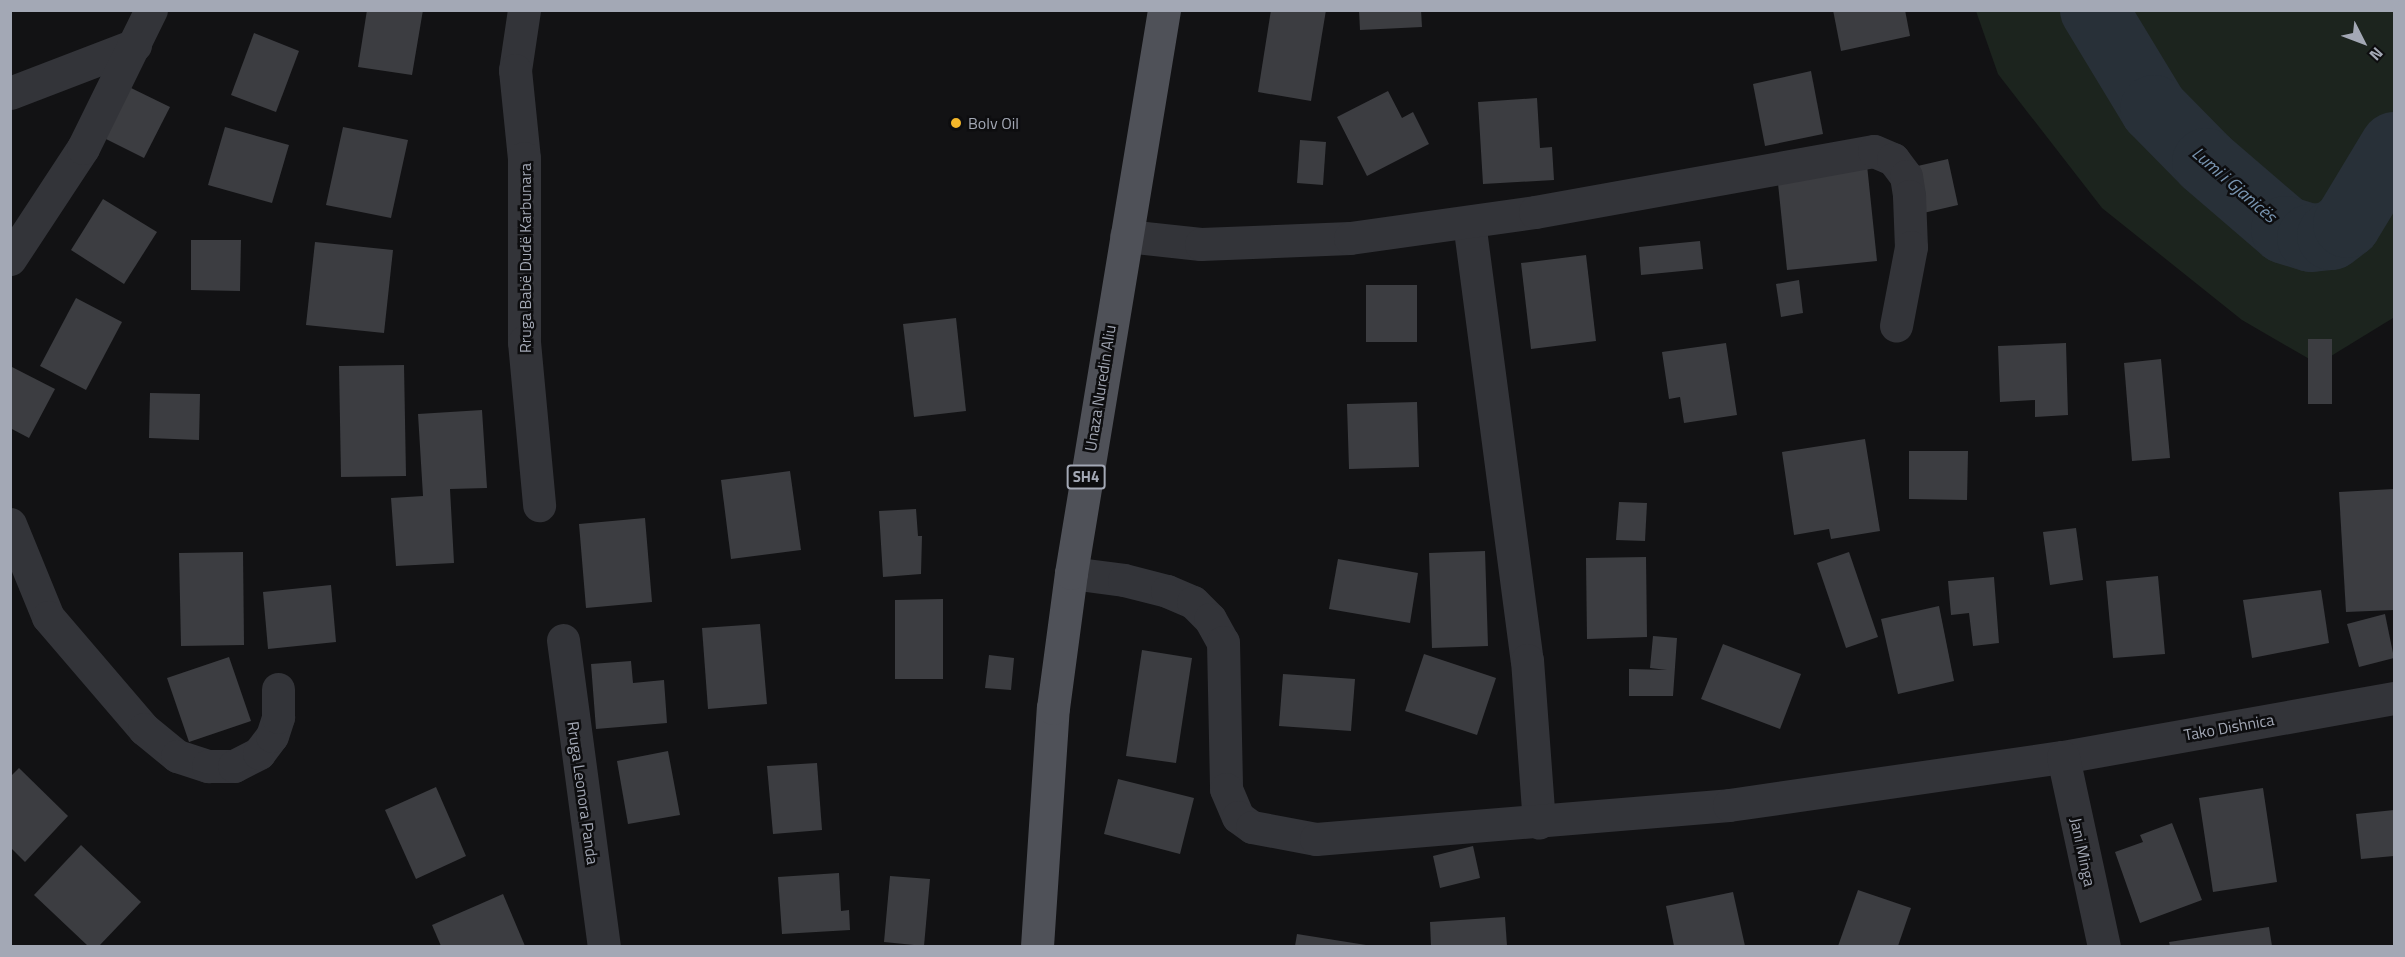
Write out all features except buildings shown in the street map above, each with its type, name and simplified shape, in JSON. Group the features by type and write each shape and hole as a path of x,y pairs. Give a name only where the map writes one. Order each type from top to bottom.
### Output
{"main road":[{"name":"Unaza Nuredin Aliu","path":"1037,946 1053,708 1071,573 1164,10"}],"street":[{"path":"10,259 82,148 151,10"},
{"name":"Rruga Babë Dudë Karbunara","path":"524,10 515,70 525,178 524,342 539,506"},
{"path":"10,93 135,45"},
{"path":"1126,236 1201,244 1272,243 1469,222 1874,151 1893,159 1906,176 1909,196 1911,247 1896,326"},
{"path":"1469,222 1527,660 1539,823"},
{"path":"10,524 48,617 144,729 177,756 208,766 234,766 259,753 272,736 278,717 278,689"},
{"name":"Tako Dishnica","path":"1071,573 1124,580 1167,591 1193,602 1210,619 1223,642 1227,678 1226,789 1238,817 1252,827 1317,839 1539,823 1729,805 2063,757 2394,698"},
{"name":"Rruga Leonora Panda","path":"563,640 604,946"},
{"name":"Jani Minga","path":"2063,757 2104,946"}],"shaded area":[{"path":"1976,11 2394,11 2393,318 2318,364 2242,320 2102,208 1998,74"}],"waterway":[{"name":"Lumi i Gjanicës","path":"2094,10 2154,109 2206,162 2285,230 2311,238 2331,236 2347,224 2394,146"}],"place":[{"name":"Bolv Oil","path":"956,123"}]}
